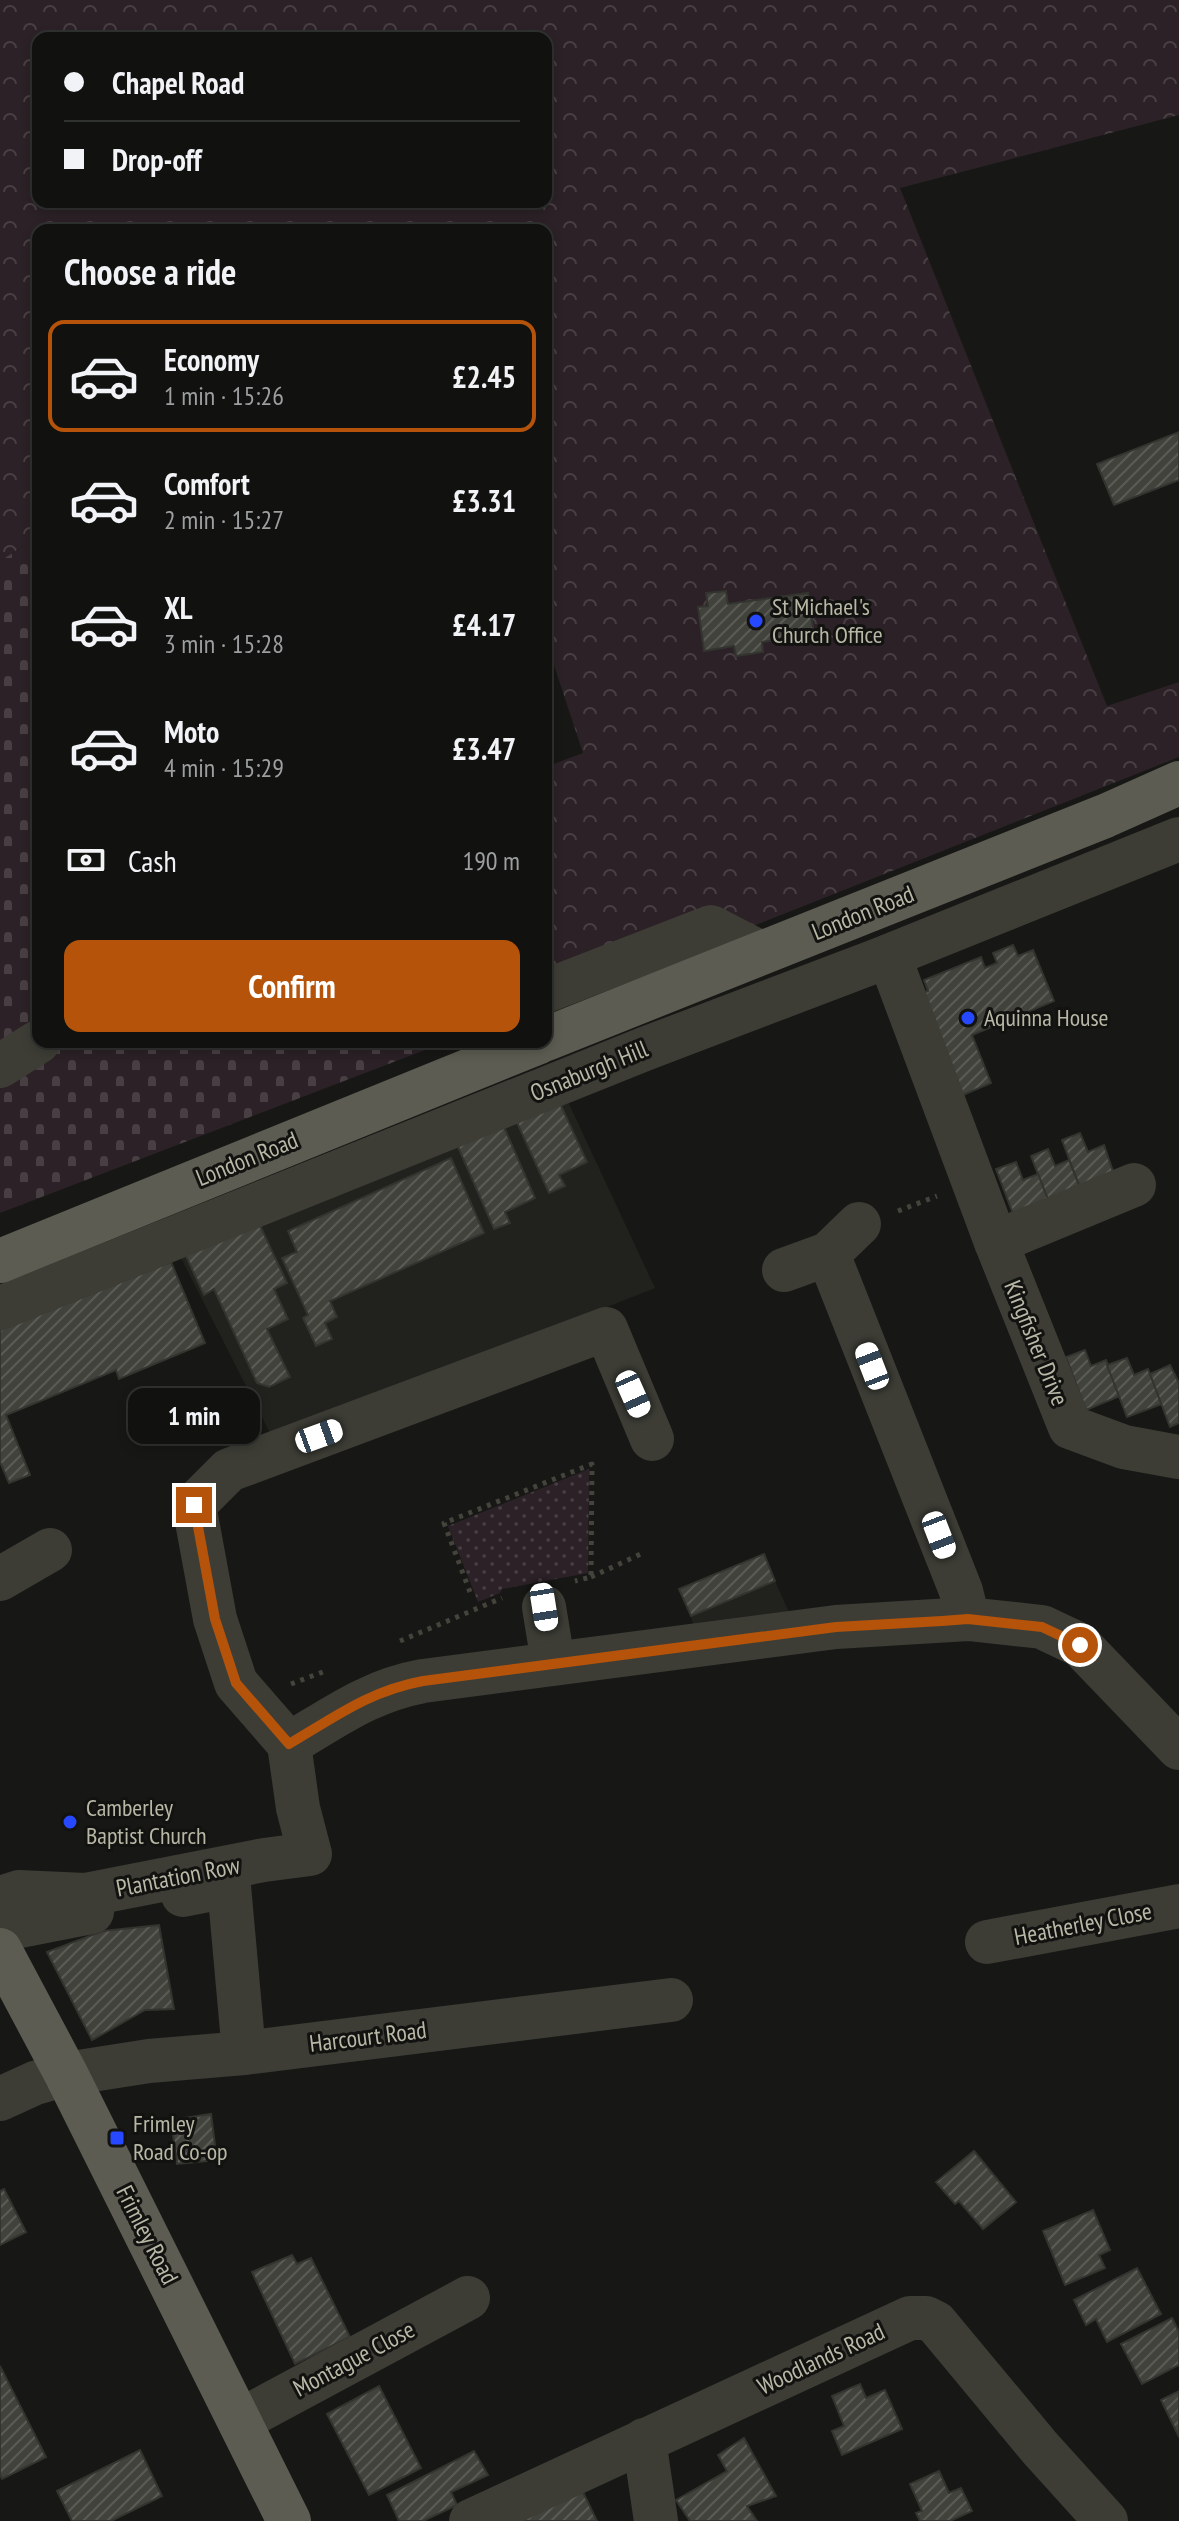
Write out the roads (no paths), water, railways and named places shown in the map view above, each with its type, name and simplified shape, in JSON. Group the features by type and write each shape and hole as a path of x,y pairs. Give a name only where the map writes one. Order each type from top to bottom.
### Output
{"main road":[{"name":"London Road","path":"552,1037 1105,816 1179,783"},
{"name":"London Road","path":"0,1261 524,1048"},
{"name":"Frimley Road","path":"0,1950 66,2074 289,2521"}],"street":[{"name":"Osnaburgh Hill","path":"0,1308 632,1054 889,956 1179,839"},
{"path":"552,989 711,927 761,953"},
{"name":"Kingfisher Drive","path":"889,956 996,1242 1070,1427 1124,1447 1179,1457"},
{"path":"0,1066 32,1046"},
{"path":"996,1242 1134,1185"},
{"path":"784,1270 828,1254 859,1224"},
{"path":"828,1254 961,1591 968,1619"},
{"path":"652,1439 606,1329 229,1470 194,1505 215,1619 236,1683 289,1744 366,1698 423,1681 836,1627 968,1619 1042,1627 1080,1645 1179,1748"},
{"path":"0,1579 50,1550"},
{"path":"544,1607 553,1662"},
{"name":"Plantation Row","path":"0,1898 19,1892 85,1895 310,1854 298,1808 289,1744"},
{"path":"0,1930 229,1886 244,2053"},
{"name":"Heatherley Close","path":"987,1942 1179,1906"},
{"name":"Harcourt Road","path":"0,2099 35,2083 66,2074 149,2061 244,2053 671,2000"},
{"name":"Montague Close","path":"241,2420 468,2298"},
{"name":"Woodlands Road","path":"471,2521 910,2318 926,2318 936,2323 1040,2448 1106,2521"},
{"path":"644,2440 656,2521"}],"place":[{"name":"St Michael's Church Office","path":"756,621"},
{"name":"Aquinna House","path":"968,1018"},
{"name":"Camberley Baptist Church","path":"70,1822"},
{"name":"Frimley Road Co-op","path":"117,2138"}]}
